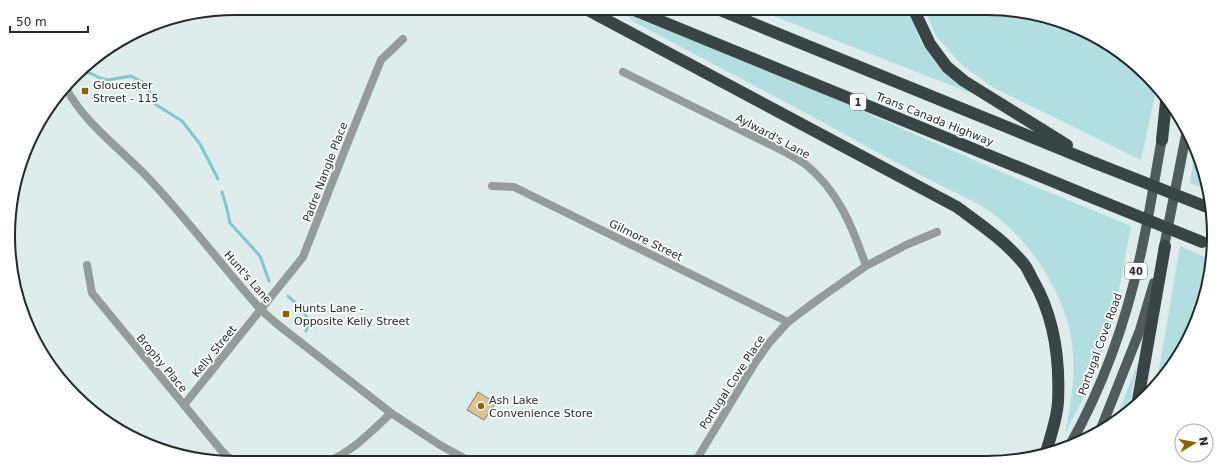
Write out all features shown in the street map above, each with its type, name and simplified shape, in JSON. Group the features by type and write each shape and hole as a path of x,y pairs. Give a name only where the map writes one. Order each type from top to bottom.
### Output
{"highway":[{"path":"597,15 957,207 997,237 1025,265 1041,294 1053,332 1058,367 1058,403 1048,447"},
{"name":"Trans Canada Highway","path":"646,15 1207,244"},
{"name":"Trans Canada Highway","path":"732,15 1205,206"},
{"path":"916,15 930,44 947,67 964,81 1095,163"},
{"path":"1162,140 1165,107"},
{"path":"1139,394 1165,246"}],"main road":[{"name":"Portugal Cove Road","path":"1074,438 1095,396 1128,306 1143,244 1168,110"},
{"name":"40","path":"1103,422 1140,330 1165,246 1184,139"}],"street":[{"name":"Padre Nangle Place","path":"261,310 303,258 381,60 403,39"},
{"name":"Aylward's Lane","path":"623,72 787,153 805,164 820,177 835,197 852,227 866,266"},
{"name":"Hunt's Lane","path":"68,92 86,117 156,187 261,310 391,413 440,446 459,456"},
{"name":"Gilmore Street","path":"492,186 514,187 788,322"},
{"name":"Portugal Cove Place","path":"699,456 754,363 769,343 788,322 866,266 906,245 938,232"},
{"name":"Brophy Place","path":"87,265 92,293 129,341 227,456"},
{"name":"Kelly Street","path":"184,405 261,310"},
{"path":"339,456 351,450 391,413"}],"shaded area":[{"path":"625,15 630,15 719,50 1024,182 1131,226 1113,323 1092,381 1065,434 1071,400 1073,377 1072,343 1068,323 1052,284 1027,247 1012,231 997,217 980,205 916,173 636,23"},
{"path":"771,15 911,15 920,41 937,65 973,94"},
{"path":"927,15 1001,15 1030,19 1057,27 1084,38 1109,52 1132,70 1155,94 1141,160 992,87 962,65 936,36"},
{"path":"1193,160 1202,188 1190,183"},
{"path":"1180,246 1206,258 1203,279 1195,306 1184,333 1170,358 1158,373"},
{"path":"1142,353 1130,402 1119,412"}],"building":[{"name":"Ash Lake Convenience Store","path":"478,392 496,403 484,420 467,410"}],"waterway":[{"path":"87,73 108,80 131,76 146,84 155,104 182,121 200,144 218,179"},
{"path":"222,192 230,223 260,256 269,281"},
{"path":"288,296 300,307 306,316 308,320 306,331"}],"place":[{"name":"Gloucester Street - 115","path":"85,91"},
{"name":"Hunts Lane - Opposite Kelly Street","path":"286,314"},
{"name":"Ash Lake Convenience Store","path":"481,406"}]}
